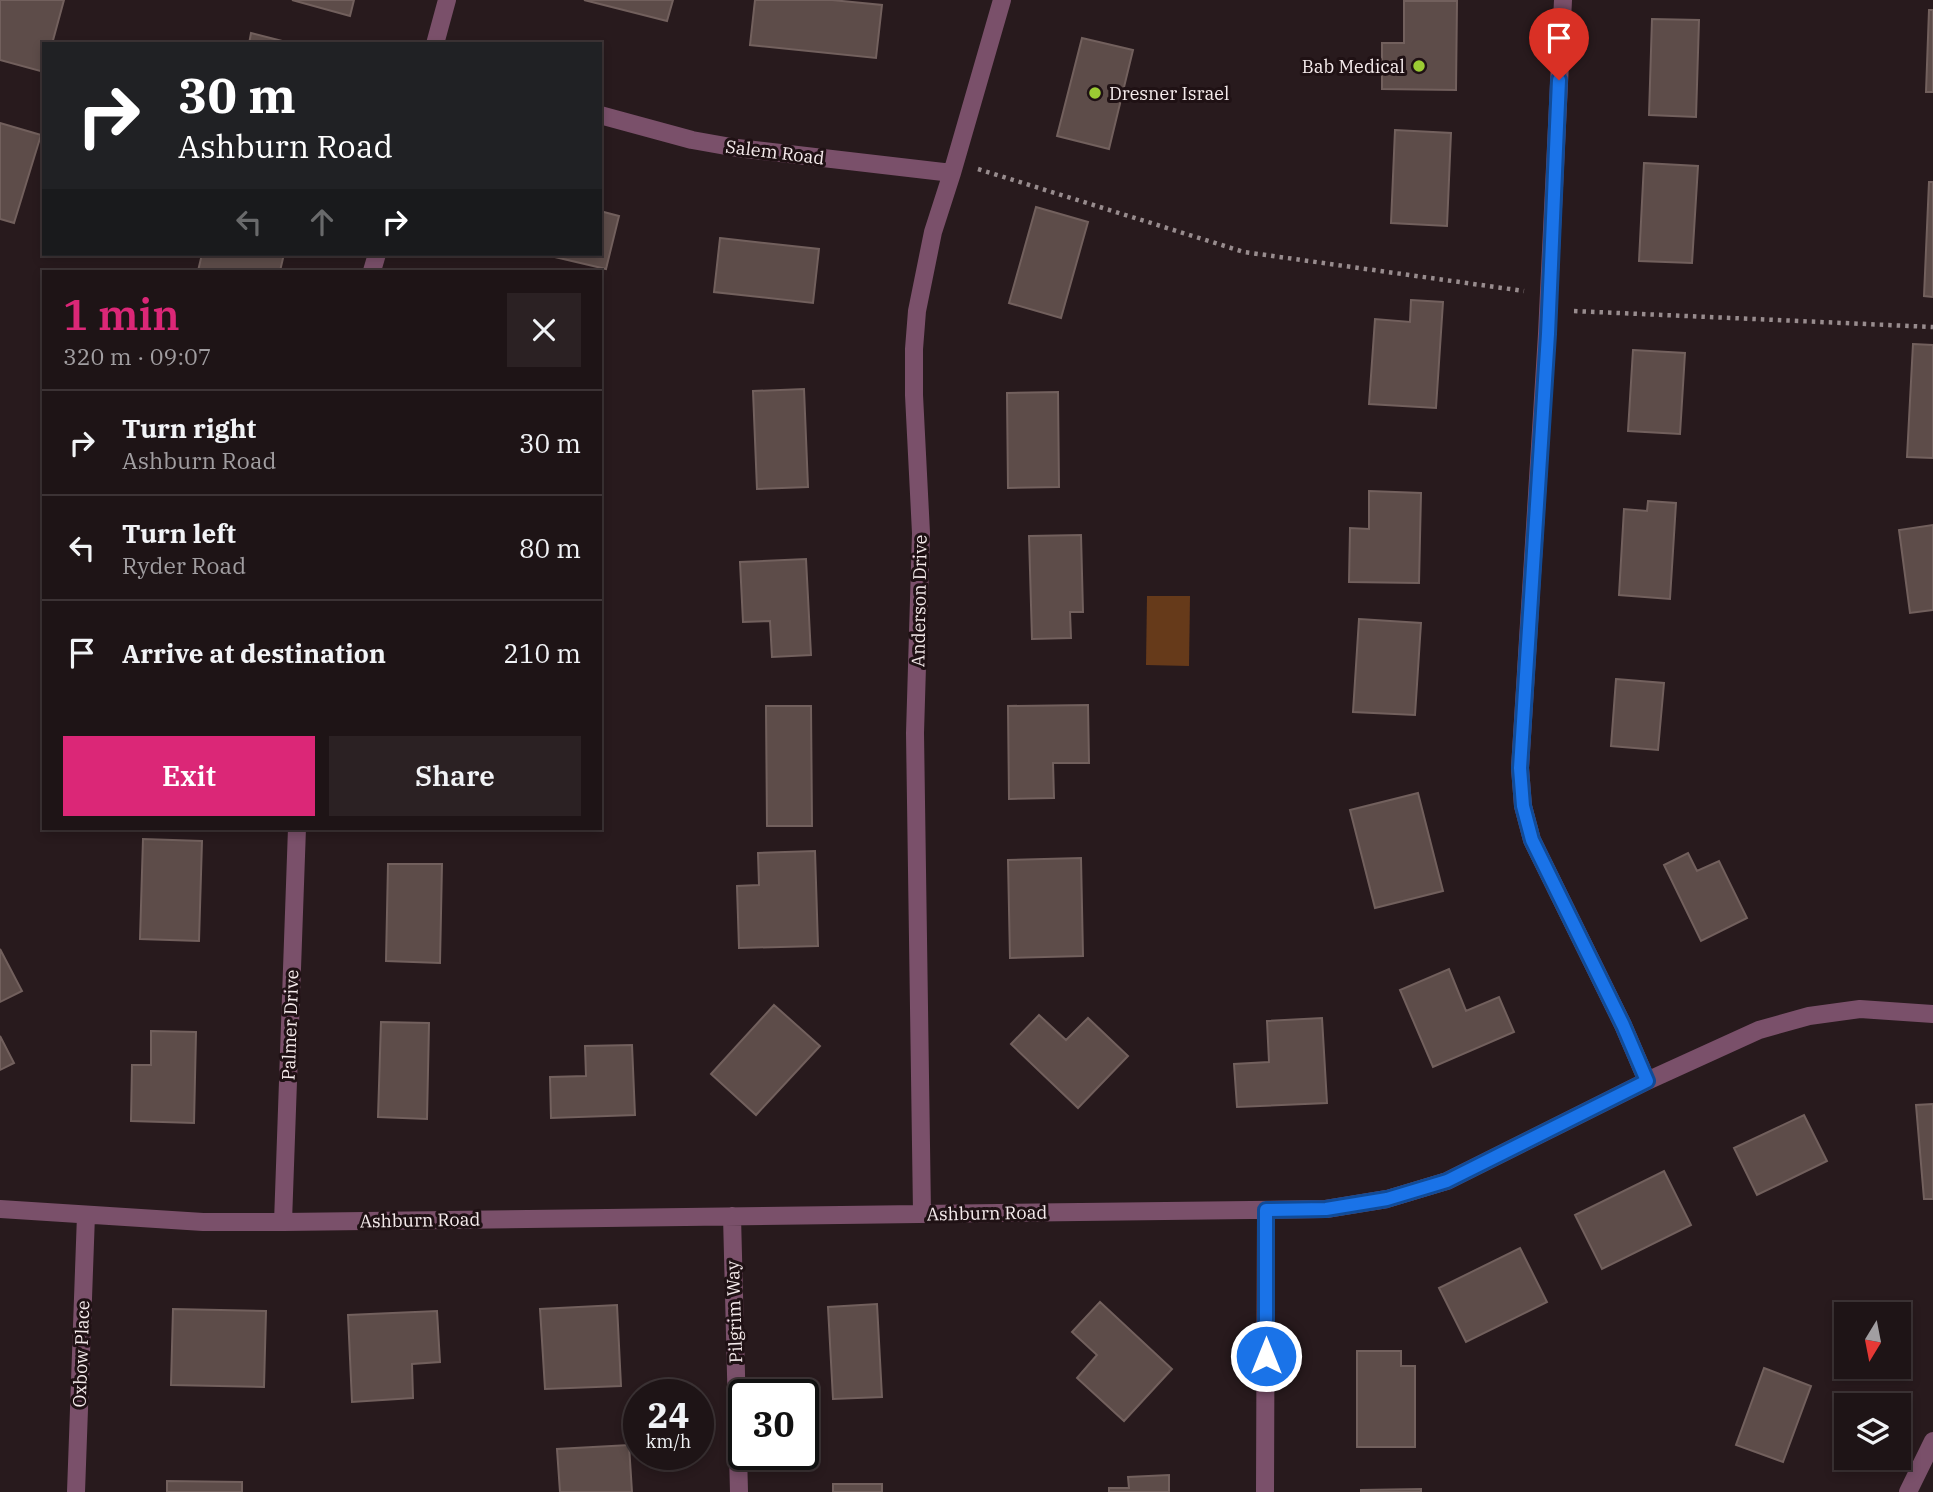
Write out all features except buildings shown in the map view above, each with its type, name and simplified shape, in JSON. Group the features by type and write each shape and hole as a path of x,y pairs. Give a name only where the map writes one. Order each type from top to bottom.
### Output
{"street":[{"path":"436,42 447,0"},
{"name":"Anderson Drive","path":"922,1213 915,733 921,533 914,349 917,311 933,232 1002,0"},
{"path":"1563,0 1549,302 1520,768 1523,806 1532,840 1623,1025 1647,1081"},
{"name":"Salem Road","path":"602,116 692,140 737,148 954,168"},
{"name":"Palmer Drive","path":"284,1222 297,830"},
{"name":"Ashburn Road","path":"0,1209 202,1222 284,1222 1326,1209 1387,1199 1447,1181 1647,1081 1759,1030 1809,1016 1860,1009 1933,1014"},
{"path":"1265,1492 1266,1210"},
{"name":"Oxbow Place","path":"76,1492 86,1215"},
{"name":"Pilgrim Way","path":"732,1216 739,1492"},
{"path":"1908,1492 1933,1441"}],"path":[{"path":"954,168 1244,252 1549,302 1933,327"}],"shaded area":[{"path":"1147,596 1190,596 1189,666 1146,665"}],"place":[{"name":"Bab Medical","path":"1419,66"},
{"name":"Dresner Israel","path":"1095,93"}],"route":[{"path":"1266,1356 1266,1210 1326,1209 1387,1199 1447,1181 1647,1081 1623,1025 1532,840 1523,806 1520,768 1548,334 1559,80"}]}
